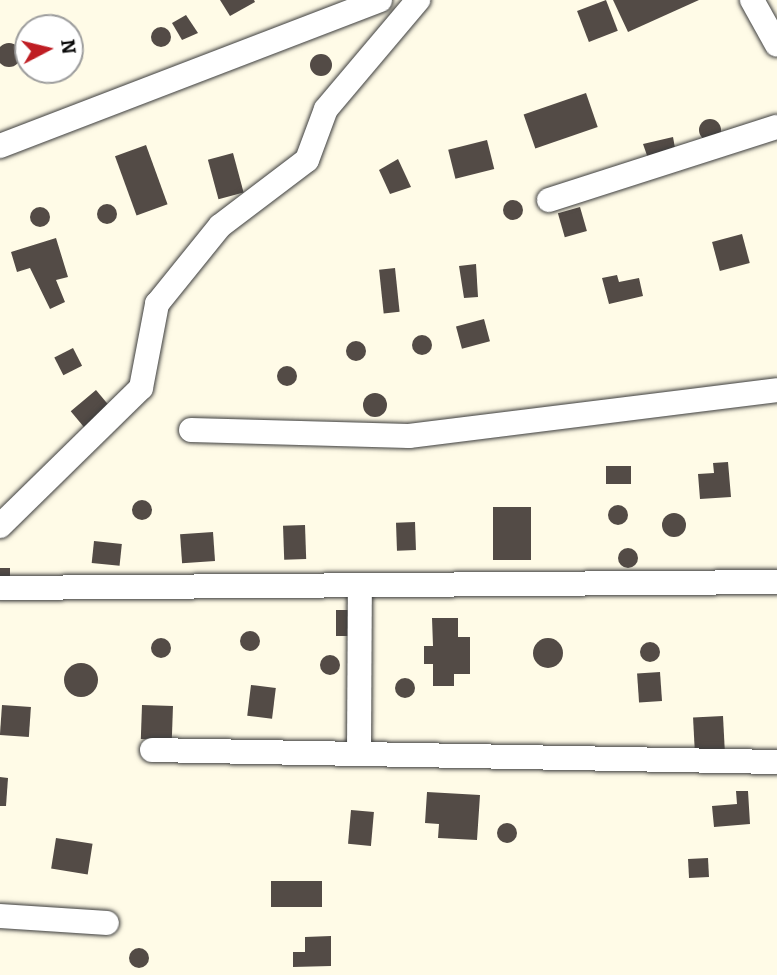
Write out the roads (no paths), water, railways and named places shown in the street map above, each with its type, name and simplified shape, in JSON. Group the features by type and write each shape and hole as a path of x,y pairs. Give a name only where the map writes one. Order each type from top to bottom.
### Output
{"street":[{"path":"0,146 380,0"},
{"path":"0,526 141,388 157,304 220,226 307,160 326,109 418,0"},
{"path":"752,0 777,45"},
{"path":"549,200 777,127"},
{"path":"191,430 409,436 777,390"},
{"path":"0,588 360,588 777,582"},
{"path":"359,754 360,588"},
{"path":"152,750 777,762"},
{"path":"0,916 107,923"}]}
